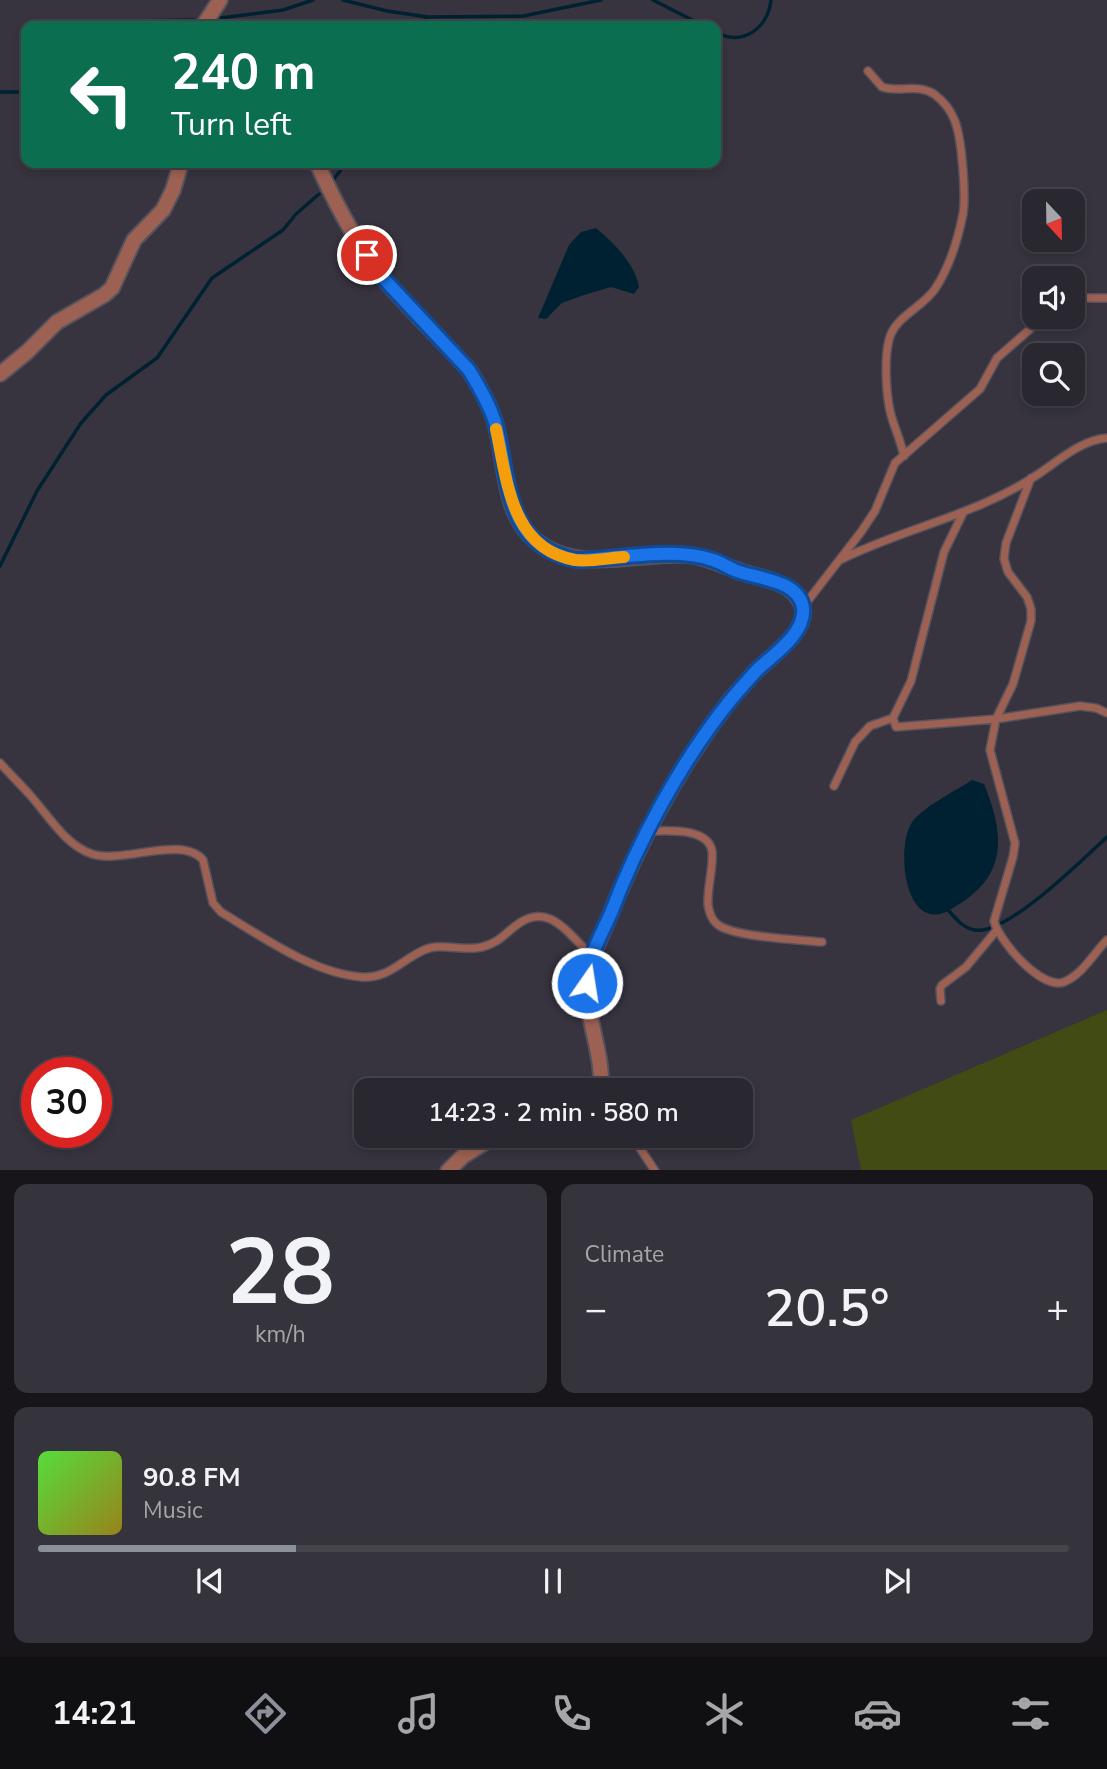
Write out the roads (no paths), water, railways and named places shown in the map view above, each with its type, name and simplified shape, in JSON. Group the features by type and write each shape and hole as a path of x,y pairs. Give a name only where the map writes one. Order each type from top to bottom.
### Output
{"street":[{"path":"206,21 220,0"},
{"path":"0,374 57,322 112,288 134,240 163,210 180,168"},
{"path":"319,168 367,255 385,280 469,370 478,385 495,423 514,510 532,538 546,549 576,560 669,555 691,555 712,560 738,572 779,582 794,593 803,607 801,623 782,649 757,670 729,701 687,760 619,891 592,956 587,983 601,1078"},
{"path":"449,1170 476,1148"}],"lane":[{"path":"868,71 882,87 917,88 936,95 954,118 960,145 964,199 959,234 939,283 933,292 898,323 889,340 887,376 890,414 904,456"},
{"path":"1085,298 1107,298"},
{"path":"803,607 868,522 895,463 980,389 998,358 1031,329"},
{"path":"837,561 871,544 963,513 1031,478 1081,445 1107,438"},
{"path":"1031,478 1006,543 1004,559 1008,572 1027,597 1031,608 1031,621 1013,684 996,719 990,750 1015,843 1004,890 995,913 996,931 1015,954 1051,983 1062,983 1074,976 1107,940"},
{"path":"963,513 944,552 913,672 893,718 896,727 900,729 922,724 996,719 1080,706 1107,713"},
{"path":"834,786 855,742 870,726 893,718"},
{"path":"0,763 74,844 90,854 111,856 189,850 203,860 213,903 221,912 317,967 335,973 379,977 426,949 477,948 490,945 530,917 543,915 552,919 592,956"},
{"path":"649,831 692,834 705,839 712,850 707,891 709,910 716,924 727,930 753,935 822,942"},
{"path":"941,1001 942,985 967,967 996,931"},
{"path":"640,1148 654,1170"}],"water":[{"path":"596,228 628,262 639,287 634,294 611,287 584,295 562,303 546,319 538,318 569,245 581,232"},
{"path":"972,780 984,784 995,818 998,850 994,864 988,878 977,891 961,903 941,914 927,913 912,898 908,886 904,858 907,833 915,818 922,812"}],"waterway":[{"path":"212,19 283,10 313,0"},
{"path":"343,0 387,11 428,17 523,16 601,0"},
{"path":"653,0 694,21"},
{"path":"721,34 736,37 752,32 765,19 771,0"},
{"path":"423,21 428,17"},
{"path":"132,21 194,20"},
{"path":"0,92 21,92"},
{"path":"331,183 342,168"},
{"path":"0,566 37,491 81,423 106,395 157,358 212,278 283,230 296,214 319,194"},
{"path":"949,911 971,929 989,929 1044,894 1107,837"}]}
